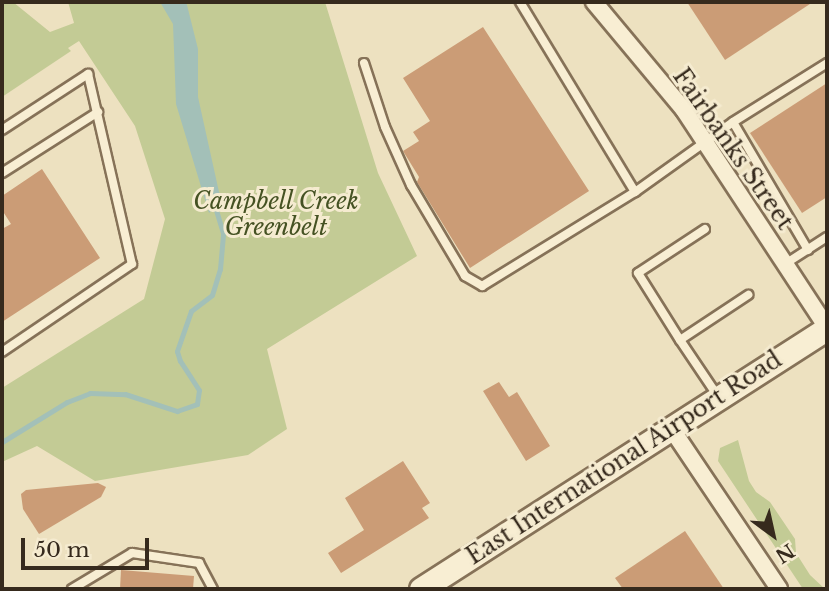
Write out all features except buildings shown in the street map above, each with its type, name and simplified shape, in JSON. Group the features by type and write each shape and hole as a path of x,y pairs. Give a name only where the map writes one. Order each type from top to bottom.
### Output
{"main road":[{"name":"East International Airport Road","path":"421,589 827,328"}],"street":[{"name":"Fairbanks Street","path":"594,2 684,110 827,328"},
{"path":"671,428 779,589"}],"lane":[{"path":"520,2 635,192"},
{"path":"363,63 411,185 465,276 482,286 635,192 733,122 827,63"},
{"path":"2,130 88,74 131,264 2,352"},
{"path":"2,173 98,112"},
{"path":"733,122 808,250"},
{"path":"705,229 638,272 719,398"},
{"path":"785,264 827,237"},
{"path":"680,340 748,295"},
{"path":"72,589 132,554 199,563 213,589"}],"green space":[{"name":"Campbell Creek Greenbelt","path":"2,2 13,2 50,32 74,23 68,2 325,2 378,173 417,256 267,349 287,429 248,455 95,481 37,446 2,462 2,388 144,299 165,219 135,126 79,41 68,48 71,51 2,97"},
{"path":"738,440 749,481 756,492 770,502 795,539 796,553 810,575 825,589 803,589 718,461 720,448"}],"water":[{"path":"160,2 186,2 198,49 198,97 219,192 224,198 209,213 176,104 173,24"}],"waterway":[{"path":"2,442 67,402 90,393 125,394 177,411 197,404 199,390 180,361 177,351 191,311 212,295 220,269 223,233 214,203"}]}
